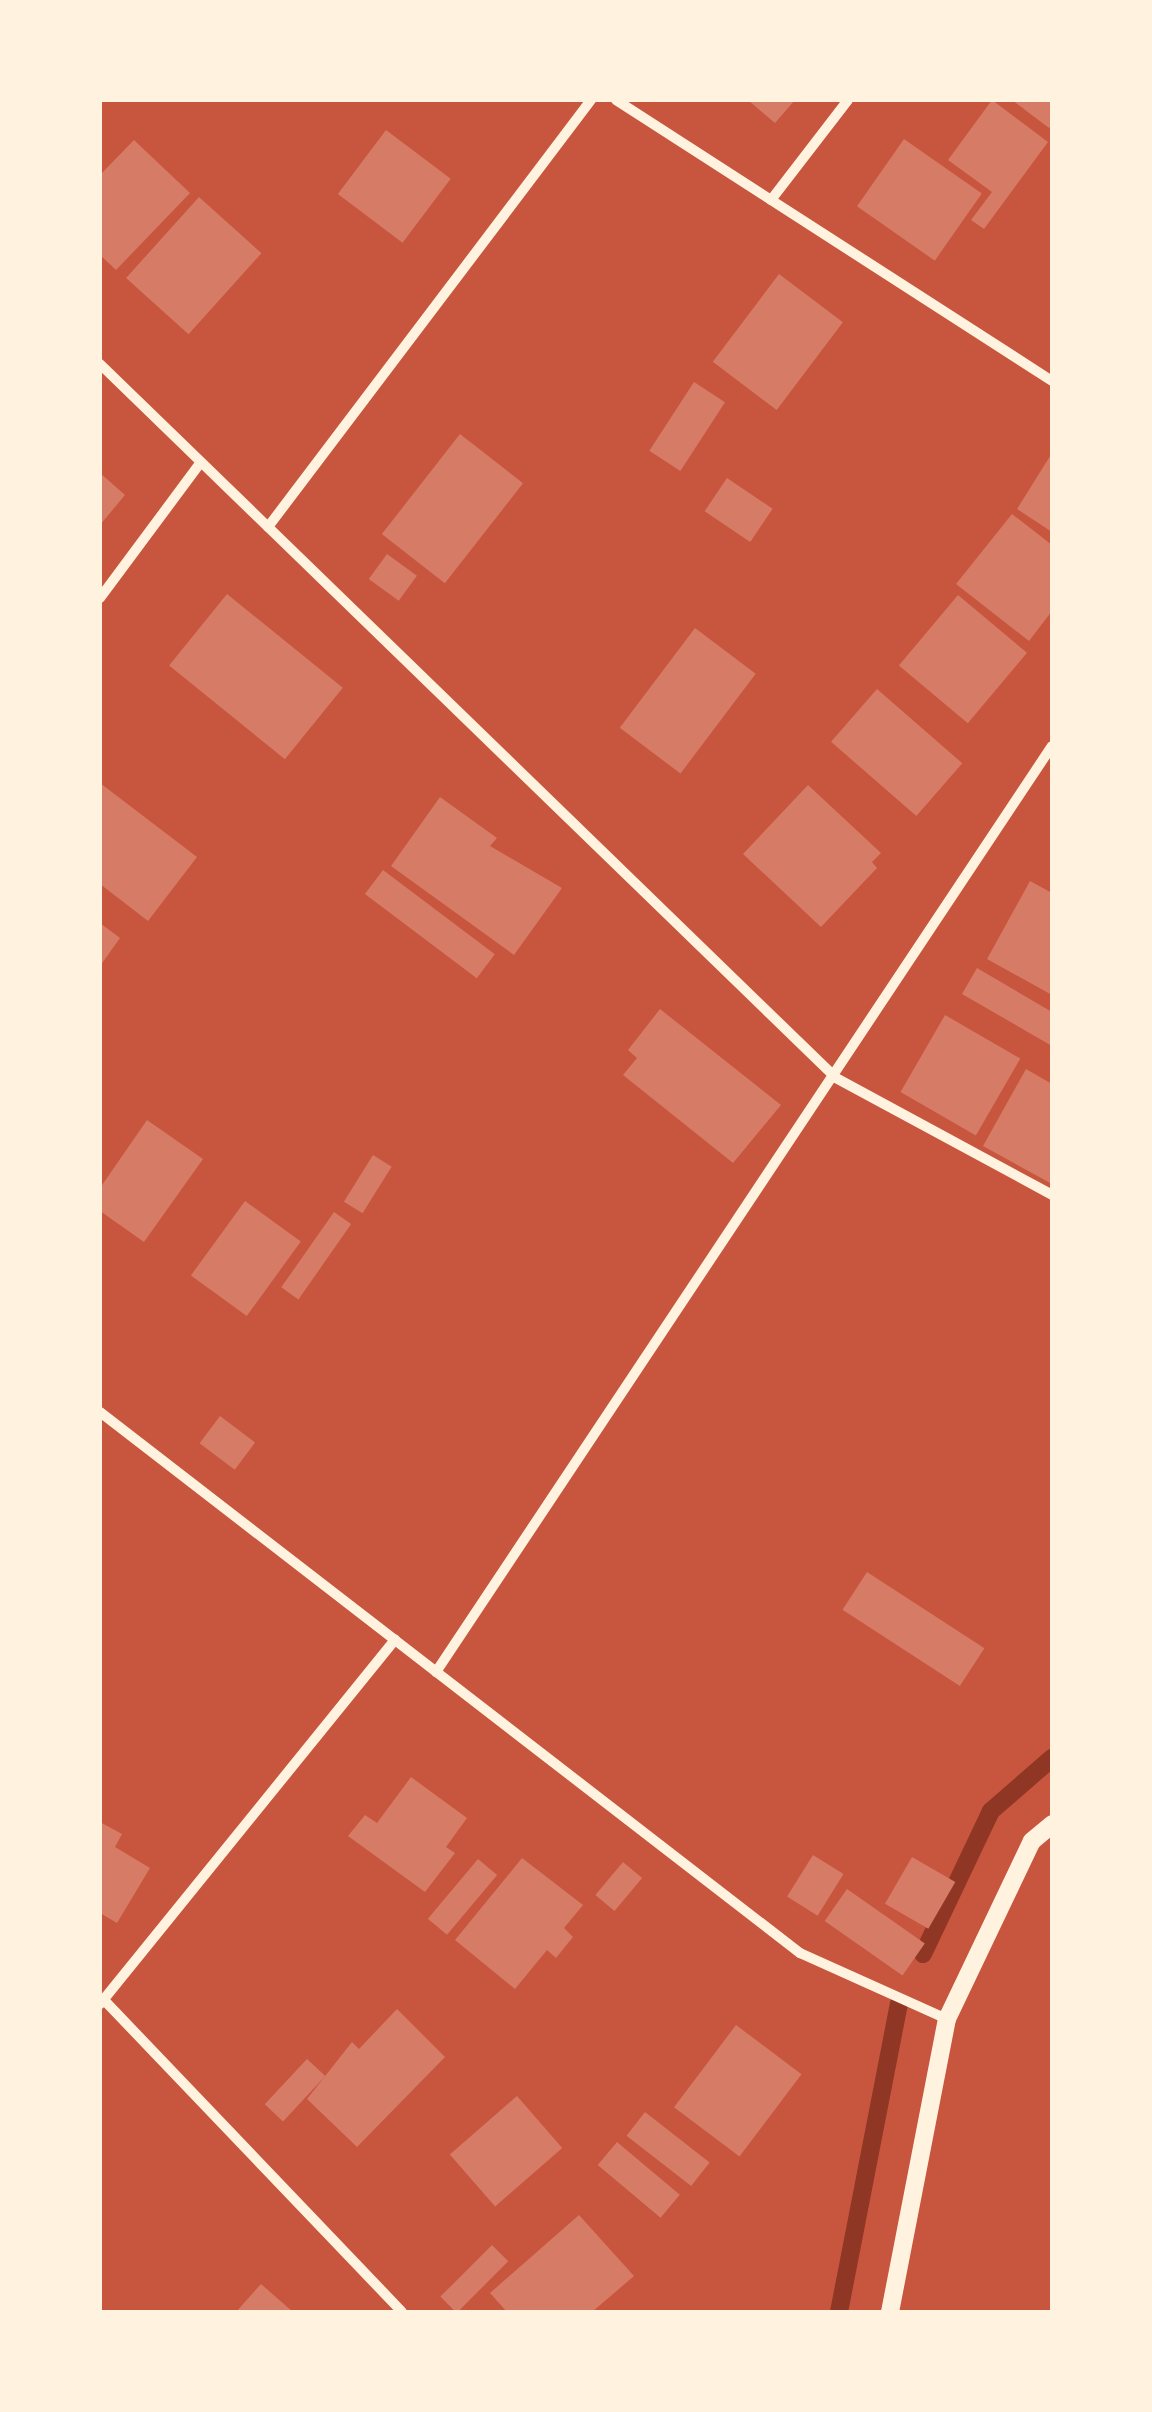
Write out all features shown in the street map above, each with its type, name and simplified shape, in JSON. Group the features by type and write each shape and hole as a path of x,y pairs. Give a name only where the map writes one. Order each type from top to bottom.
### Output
{"street":[{"path":"268,526 591,100"},
{"path":"616,100 1052,380"},
{"path":"771,200 848,100"},
{"path":"100,364 836,1078 1052,1195"},
{"path":"100,598 201,462"},
{"path":"436,1672 836,1078 1052,746"},
{"path":"100,1412 800,1953 947,2019"},
{"path":"395,1640 102,2002 402,2312"},
{"path":"890,2312 947,2019 1032,1841 1052,1824"}],"building":[{"path":"748,100 795,100 775,123"},
{"path":"992,100 1048,142 984,229 971,220 992,192 948,160"},
{"path":"1012,100 1052,100 1052,124 1049,128"},
{"path":"386,130 451,179 403,243 338,194"},
{"path":"904,139 982,193 935,261 857,206"},
{"path":"134,140 190,193 116,270 100,255 100,175"},
{"path":"199,197 261,253 188,334 126,278"},
{"path":"779,274 843,322 777,410 713,362"},
{"path":"694,382 725,402 680,471 649,451"},
{"path":"460,434 523,483 445,583 382,534"},
{"path":"1052,453 1052,532 1017,509"},
{"path":"100,473 125,495 100,525"},
{"path":"727,478 773,509 750,542 705,511"},
{"path":"1012,514 1052,545 1052,611 1029,641 956,584"},
{"path":"387,554 417,576 399,601 369,579"},
{"path":"227,594 343,688 285,759 169,665"},
{"path":"958,595 1027,653 968,723 899,665"},
{"path":"695,628 756,674 680,774 620,728"},
{"path":"877,689 962,763 916,816 831,742"},
{"path":"100,783 197,857 148,921 100,884"},
{"path":"808,785 881,853 872,862 877,868 821,927 743,854"},
{"path":"440,797 497,838 490,846 562,888 514,955 391,866"},
{"path":"383,870 495,954 477,978 365,894"},
{"path":"1030,881 1052,893 1052,995 987,959"},
{"path":"100,923 120,938 100,966"},
{"path":"977,968 1052,1012 1052,1046 962,994"},
{"path":"660,1009 781,1105 733,1163 623,1075 637,1058 628,1050"},
{"path":"945,1015 1020,1058 976,1136 900,1092"},
{"path":"1026,1069 1052,1084 1052,1184 983,1146"},
{"path":"147,1120 203,1159 144,1242 100,1211 100,1188"},
{"path":"373,1155 392,1167 363,1213 344,1202"},
{"path":"245,1201 301,1242 247,1316 191,1275"},
{"path":"334,1212 351,1224 298,1299 281,1287"},
{"path":"220,1416 255,1442 235,1470 200,1443"},
{"path":"867,1572 984,1648 960,1686 842,1610"},
{"path":"411,1777 467,1818 446,1847 455,1853 425,1892 348,1836 365,1815 377,1823"},
{"path":"100,1822 122,1834 115,1847 150,1868 117,1923 100,1913"},
{"path":"813,1855 844,1874 818,1916 787,1897"},
{"path":"912,1857 955,1882 928,1929 885,1904"},
{"path":"522,1858 583,1905 564,1928 573,1937 556,1958 547,1950 515,1989 455,1940"},
{"path":"478,1859 497,1875 447,1935 428,1919"},
{"path":"623,1862 642,1878 615,1911 595,1895"},
{"path":"847,1889 925,1943 902,1975 825,1921"},
{"path":"397,2009 445,2057 357,2147 307,2099 352,2042 359,2049"},
{"path":"736,2025 801,2074 740,2157 674,2107"},
{"path":"307,2059 325,2076 283,2121 265,2104"},
{"path":"517,2096 562,2148 495,2206 450,2154"},
{"path":"645,2112 710,2162 691,2186 627,2136"},
{"path":"617,2142 680,2195 661,2218 598,2165"},
{"path":"579,2215 634,2276 592,2312 507,2312 490,2293"},
{"path":"492,2245 508,2261 458,2312 440,2297"},
{"path":"261,2284 293,2312 236,2312"}],"waterway":[{"path":"923,1954 991,1811 1052,1758"},
{"path":"839,2312 899,2004"}]}
